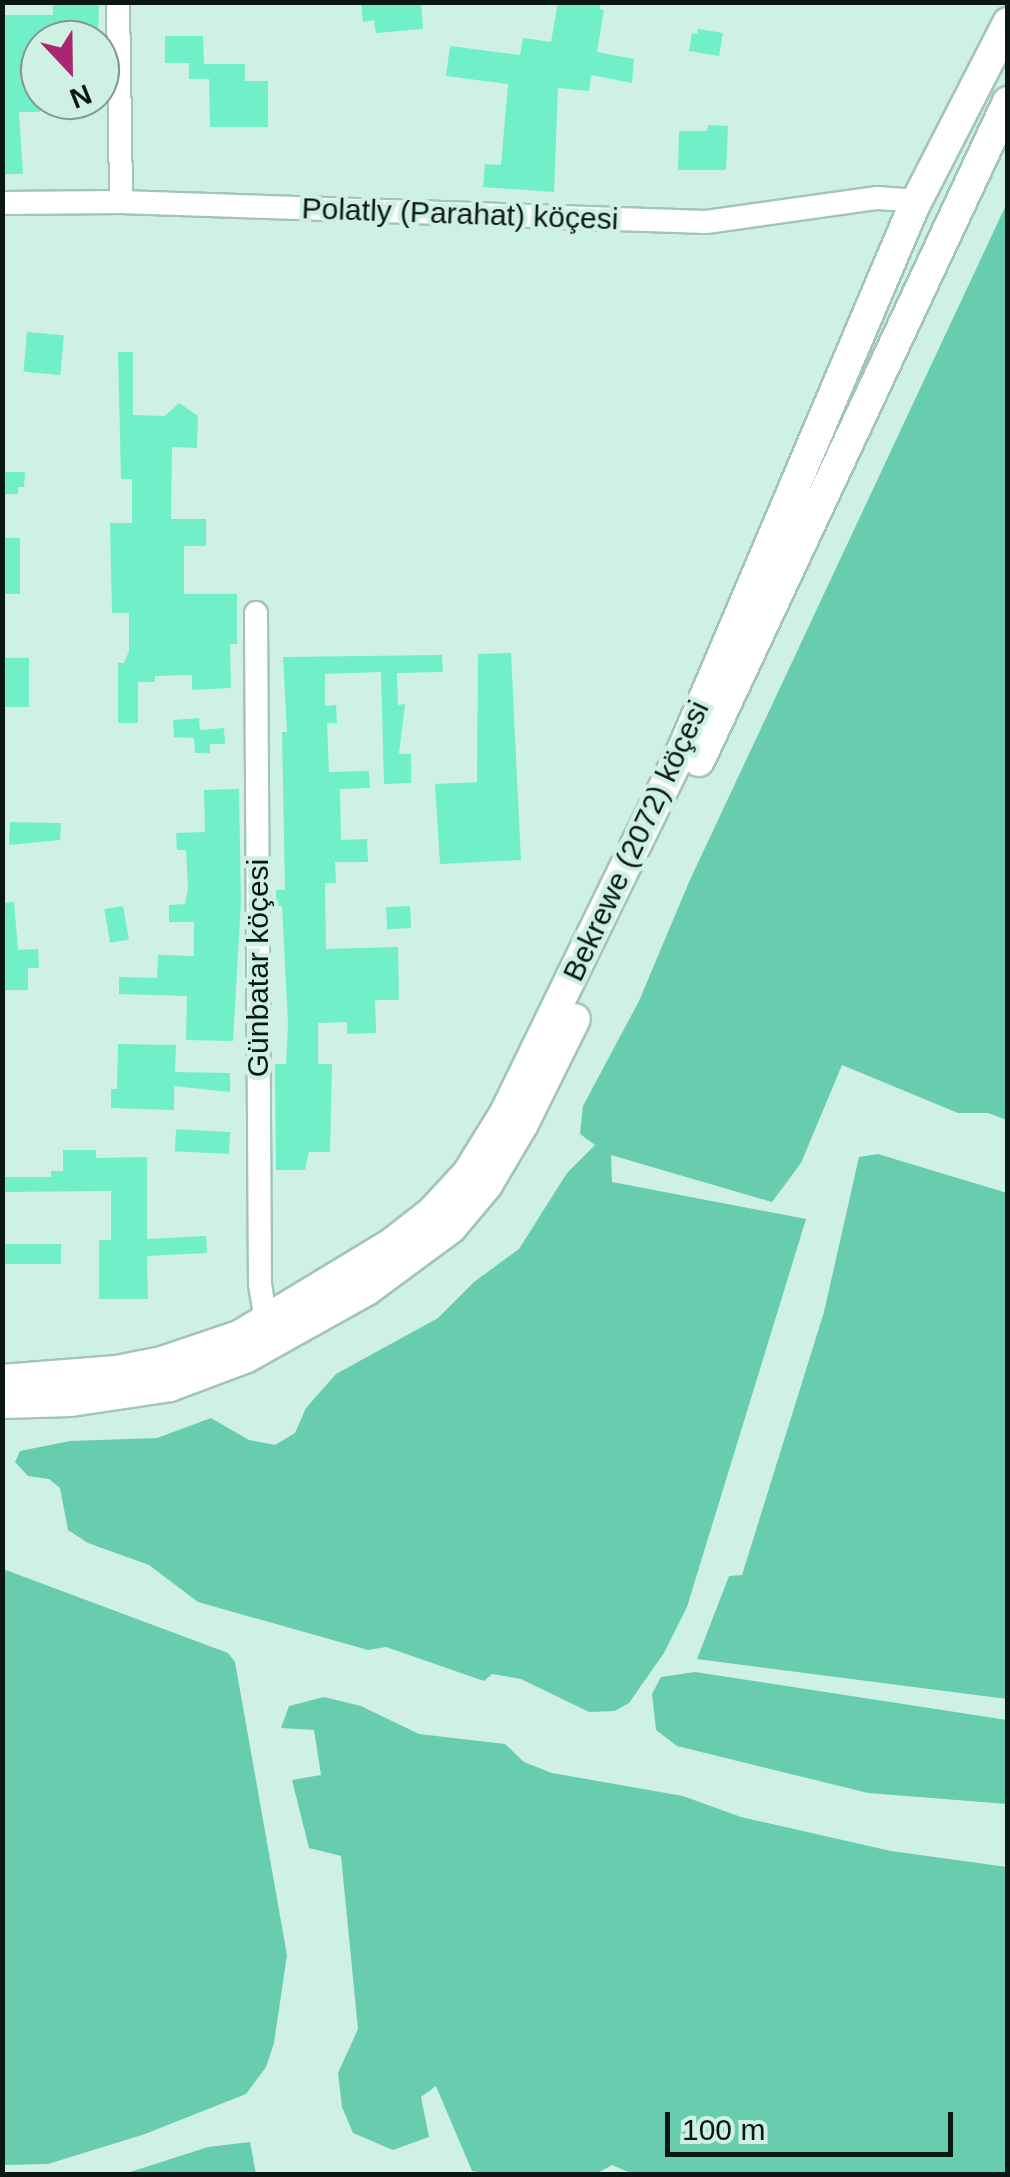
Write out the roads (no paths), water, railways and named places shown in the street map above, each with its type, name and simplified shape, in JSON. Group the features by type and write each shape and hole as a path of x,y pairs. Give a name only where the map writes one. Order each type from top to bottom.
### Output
{"main road":[{"name":"Bekrewe (2072) köçesi","path":"2,1380 117,1371 162,1362 266,1322 351,1272 432,1212 468,1173 506,1113 684,746 914,206 1008,24"},
{"name":"Bekrewe (2072) köçesi","path":"2,1403 123,1395 170,1386 247,1357 306,1327 410,1261 451,1228 487,1185 523,1124 695,771 1008,102"}],"street":[{"path":"118,2 122,202"},
{"name":"Polatly (Parahat) köçesi","path":"2,203 122,202 706,222 877,198 904,200 914,206"},
{"name":"Günbatar köçesi","path":"256,612 260,1284 266,1322"}]}
